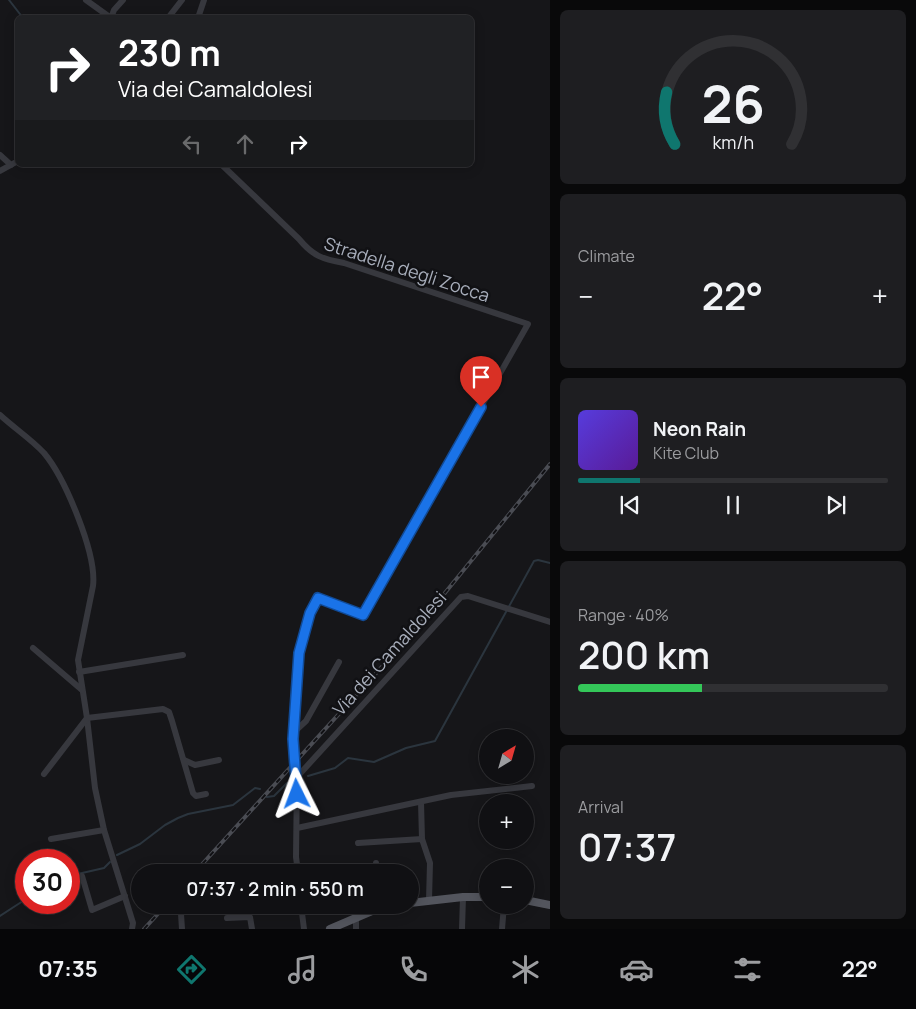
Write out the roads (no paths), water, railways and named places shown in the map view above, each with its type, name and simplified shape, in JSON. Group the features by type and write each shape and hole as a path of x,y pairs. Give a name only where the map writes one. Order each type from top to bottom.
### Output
{"main road":[{"path":"419,902 479,897"},
{"path":"534,902 550,905"},
{"path":"330,929 364,914"}],"street":[{"path":"86,0 107,15"},
{"path":"112,15 123,0"},
{"path":"170,15 182,0"},
{"path":"199,15 204,0"},
{"path":"0,155 11,165"},
{"path":"0,172 15,163"},
{"name":"Stradella degli Zocca","path":"224,167 299,239 308,251 321,258 344,263 528,324 363,615 318,598 310,613 299,653 293,733"},
{"path":"0,415 44,453 56,470 65,487 91,555 94,576 78,660 79,672 87,718 95,788 104,830 133,923 132,929"},
{"name":"Via dei Camaldolesi","path":"297,777 461,597 468,596 550,622"},
{"path":"33,648 82,690"},
{"path":"79,672 184,655"},
{"name":"Via dei Camaldolesi","path":"293,733 306,721 339,662"},
{"path":"44,774 87,718 163,709 169,712 193,793 196,796 206,794"},
{"path":"293,733 294,765 297,777 298,864"},
{"path":"184,760 195,765 219,760"},
{"path":"297,828 452,796 532,786"},
{"path":"421,802 422,839 430,863 429,900"},
{"path":"51,839 104,830"},
{"path":"358,843 422,839"},
{"path":"82,876 92,910 125,896"},
{"path":"462,929 463,897"},
{"path":"181,914 182,929"},
{"path":"302,914 304,929"},
{"path":"502,929 503,914"},
{"path":"227,918 250,917 252,929"},
{"path":"356,917 356,929"}],"waterway":[{"path":"9,0 21,15"},
{"path":"308,776 335,768 348,758 374,762 406,748 435,741 534,561 550,563"},
{"path":"267,797 274,796 287,783"},
{"path":"117,855 140,844 165,825 178,818 188,814 233,805 255,788 260,789"},
{"path":"80,873 104,868 110,862"},
{"path":"0,916 15,906"}],"railway":[{"path":"202,864 409,637 550,464"},
{"path":"144,929 158,914"}]}
